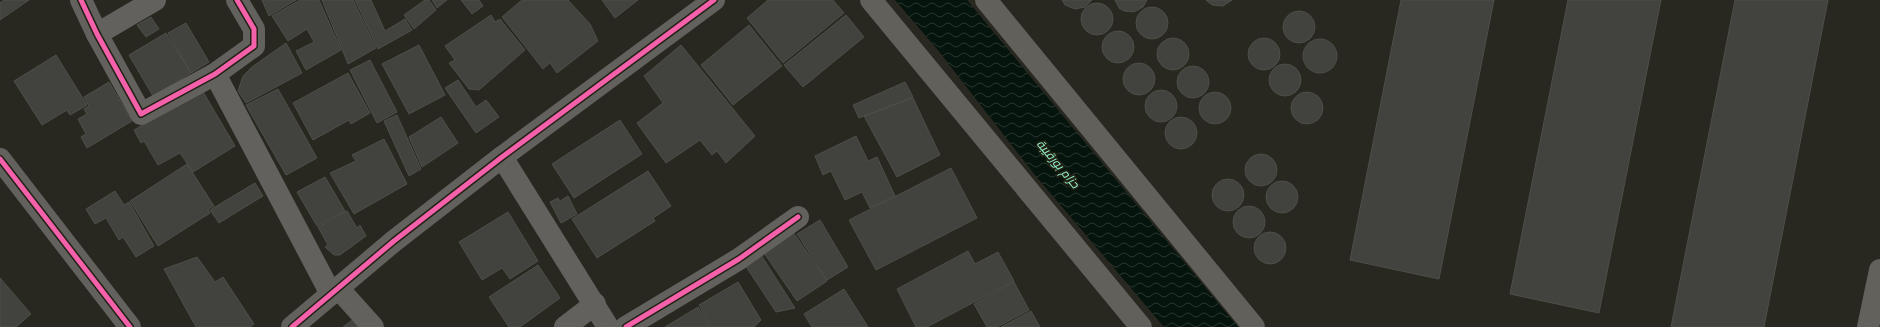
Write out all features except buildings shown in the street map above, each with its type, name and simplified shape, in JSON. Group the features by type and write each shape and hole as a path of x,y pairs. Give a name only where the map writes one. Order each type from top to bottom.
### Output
{"highway":[{"path":"871,0 1141,327"},
{"path":"986,0 1254,327"}],"main road":[{"path":"1872,325 1880,270"}],"street":[{"path":"81,0 97,34 142,114 215,74 254,46 254,29 237,0"},
{"path":"97,34 155,0"},
{"path":"292,327 394,241 502,157 714,0"},
{"path":"215,74 334,291 373,327"},
{"path":"502,157 608,327"},
{"path":"0,159 130,327"},
{"path":"626,327 739,259 798,217"},
{"path":"565,327 595,304"}],"water":[{"name":"حزام بورقيبة","path":"895,0 967,0 1238,327 1164,327 1035,175 937,49"}],"cycle path":[{"path":"81,0 97,34 141,114 215,74 254,46 254,29 237,0"},
{"path":"292,327 394,241 502,157 714,0"},
{"path":"0,159 130,327"},
{"path":"626,327 739,259 798,217"}]}
